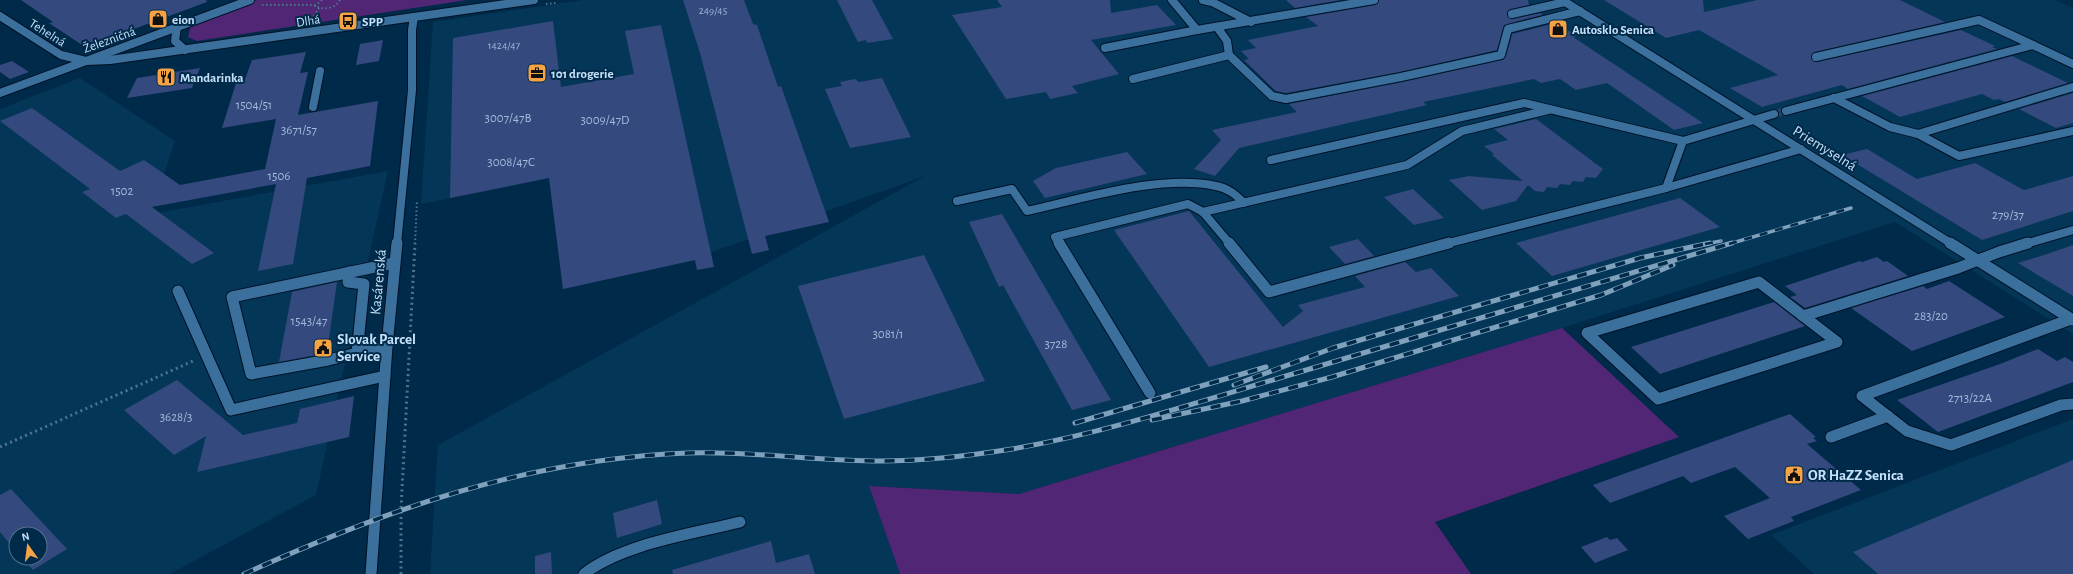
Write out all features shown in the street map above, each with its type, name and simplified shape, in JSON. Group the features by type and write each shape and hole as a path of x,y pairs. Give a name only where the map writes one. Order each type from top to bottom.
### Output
{"street":[{"name":"Dlhá","path":"86,61 132,58 534,0"},
{"path":"1172,0 1197,30"},
{"path":"1202,0 1212,2 1251,22"},
{"path":"1105,48 1197,30 1374,0"},
{"path":"1512,14 1563,1"},
{"name":"Priemyselná","path":"1563,1 2072,320"},
{"name":"Železničná","path":"0,93 177,27 253,2"},
{"path":"1217,27 1227,41 1229,55 1272,96 1286,99 1401,77 1501,55 1508,29 1580,11"},
{"name":"Tehelná","path":"0,16 61,55 86,61"},
{"name":"Kasárenská","path":"371,574 394,263 412,90 412,30 414,17"},
{"path":"1816,57 1979,20 2073,64"},
{"path":"177,27 175,41 185,50"},
{"path":"1786,111 2033,45"},
{"path":"1133,79 1229,55"},
{"path":"314,107 320,71"},
{"path":"1918,134 2073,87"},
{"path":"1834,98 1890,127 1918,134 1959,156 2073,131"},
{"path":"1271,160 1524,103 1683,141 1774,114"},
{"path":"1204,212 1407,165 1462,131 1549,110"},
{"path":"1666,188 1683,141"},
{"path":"1150,393 1055,237 1188,204 1204,212 1269,292 1476,236 1666,188 1801,149"},
{"path":"958,201 1012,189 1027,210 1138,187 1169,183 1216,186 1232,192 1244,203"},
{"path":"1803,316 1958,268 1977,260 2073,230"},
{"path":"387,346 328,360 251,374 232,297 394,263"},
{"path":"349,272 348,282 364,284 358,353"},
{"path":"1759,282 1803,316 1837,342 1658,399 1587,333 1759,282"},
{"path":"178,291 231,410 385,376"},
{"path":"2072,320 1862,396 1906,431 1951,445 2061,405 2073,404"},
{"path":"1831,437 1888,416"},
{"path":"584,574 598,563 629,550 740,522"}],"path":[{"path":"315,5 322,0"},
{"path":"253,2 315,5 319,8 326,8 337,5 340,0"},
{"path":"401,574 401,509 417,196"},
{"path":"0,447 206,355"}],"shaded area":[{"path":"257,0 467,0 197,41 188,37 190,28 196,23"},
{"path":"582,0 2055,0 2073,8 2073,334 1895,222 1562,328 1019,494 869,486 900,574 430,574 438,445 925,176 684,262 563,289 549,178 421,204 433,22"},
{"path":"80,78 175,141 151,214 388,171 316,495 170,574 0,574 0,109"},
{"path":"1562,328 1679,437 1435,522 1471,574 900,574 869,486 1019,494"},
{"path":"2073,419 2073,574 1814,574 1771,535"}],"building":[{"path":"21,0 206,0 207,2 85,47 49,23 53,22"},
{"path":"683,0 744,0 753,24 757,25 778,87 781,86 829,222 765,236 769,250 752,254 700,53"},
{"path":"837,0 872,0 893,39 867,43 866,40 858,42"},
{"path":"997,0 1110,0 1111,13 1157,5 1176,25 1091,40 1119,74 1072,86 1078,93 1050,99 1046,92 1006,99 952,15 1002,7"},
{"path":"1286,0 1341,0 1295,8"},
{"path":"1379,0 1528,0 1529,5 1509,10 1507,13 1508,17 1513,19 1540,13 1543,15 1504,25 1497,50 1400,72 1286,93 1276,91 1244,60 1249,59 1241,51 1256,48 1248,40 1318,26 1306,17 1375,5"},
{"path":"1604,0 1703,0 1704,12 1757,0 1900,0 1945,22 1815,52 1811,55 1812,60 1817,62 1961,30 1995,46 1992,47 1997,49 1848,89 1842,85 1762,107 1730,88 1778,75 1699,30 1666,38"},
{"path":"553,21 561,87 634,74 625,31 661,25 714,267 697,270 695,260 563,289 549,178 450,198 453,38"},
{"path":"1556,23 1577,36 1573,37 1703,123 1674,130 1607,83 1576,90 1560,79 1541,83 1534,79 1423,102 1427,105 1239,148 1215,176 1194,169 1221,140 1212,130 1297,112 1289,104 1402,82 1502,60 1506,56 1512,34"},
{"path":"383,40 379,61 356,65 360,44"},
{"path":"306,52 300,73 308,72 298,115 378,101 370,166 307,178 293,264 258,271 276,184 152,207 214,253 192,264 126,214 116,218 82,192 90,189 0,121 32,108 120,171 144,160 180,185 265,169 276,119 222,128 236,83 244,82 252,60"},
{"path":"2012,56 2068,83 2005,102 1999,99 1994,100 1982,94 1900,117 1862,96"},
{"path":"12,61 29,72 10,79 0,72 0,65"},
{"path":"200,68 192,88 127,98 137,78"},
{"path":"882,78 911,137 850,148 825,89 842,86 840,82 855,79 859,82"},
{"path":"2073,93 2073,123 2056,128 2019,109"},
{"path":"1536,119 1603,169 1596,178 1586,177 1583,182 1573,181 1570,185 1560,184 1557,188 1547,187 1544,192 1535,191 1528,185 1516,201 1482,210 1449,180 1469,176 1523,181 1492,155 1494,154 1484,146 1508,140 1494,129"},
{"path":"1867,149 1917,179 1975,163 2024,190 2073,176 2073,211 1982,240 1842,155"},
{"path":"1127,152 1147,174 1045,198 1033,181 1056,168"},
{"path":"1413,189 1444,218 1414,225 1384,197"},
{"path":"1680,198 1720,227 1552,276 1516,243"},
{"path":"1189,211 1283,327 1303,311 1298,305 1365,287 1355,276 1405,262 1416,272 1431,268 1459,296 1209,367 1114,230"},
{"path":"1002,214 1111,400 1072,410 1003,285 999,287 969,222"},
{"path":"1358,239 1374,256 1345,264 1329,247"},
{"path":"2073,245 2073,296 2018,263 2047,254"},
{"path":"924,255 985,381 844,419 798,286"},
{"path":"1877,257 1884,262 1887,261 1908,276 1805,308 1790,297 1797,295 1785,286 1860,261 1862,262"},
{"path":"1949,281 2005,317 1912,351 1851,308 1923,286 1927,289"},
{"path":"337,282 327,353 279,362 292,292"},
{"path":"1774,302 1805,326 1660,374 1631,347"},
{"path":"2038,349 2057,361 2065,357 2073,362 2073,382 1938,432 1897,400 2000,364"},
{"path":"177,380 243,435 297,423 300,409 354,396 349,437 197,472 206,436 174,455 124,410"},
{"name":"OR HaZZ Senica","path":"1790,414 1816,437 1813,438 1817,441 1807,444 1861,490 1791,517 1794,521 1748,539 1724,516 1770,498 1735,467 1691,483 1683,476 1610,503 1593,485"},
{"path":"2073,460 2073,574 1878,574 1853,552"},
{"path":"11,489 46,526 8,526 8,542 0,532 0,495"},
{"path":"657,500 662,524 617,538 613,513"},
{"path":"48,529 67,549 48,561"},
{"path":"1607,537 1610,540 1617,538 1628,550 1595,563 1581,547"},
{"path":"771,541 776,563 809,554 815,574 673,574 672,570"},
{"path":"551,552 552,574 535,574 535,556"},
{"path":"29,566 39,566 33,570"}],"tunnel":[{"path":"1774,114 1786,111"}],"railway":[{"path":"1729,244 1851,208"},
{"path":"1708,244 1721,241"},
{"path":"244,574 298,550 406,509 460,491 571,465 629,457 688,453 737,453 857,461 914,460 979,454 1086,434 1159,414 1732,243"},
{"path":"1234,385 1333,348 1640,258 1708,244"},
{"path":"1152,420 1242,401 1332,377 1601,295 1673,265"},
{"path":"1075,423 1266,367"}],"place":[{"name":"eion","path":"158,19"},
{"name":"SPP","path":"348,21"},
{"name":"Autosklo Senica","path":"1558,29"},
{"name":"101 drogerie","path":"537,73"},
{"name":"Mandarinka","path":"166,77"},
{"name":"Slovak Parcel Service","path":"323,348"},
{"name":"OR HaZZ Senica","path":"1794,475"}]}
